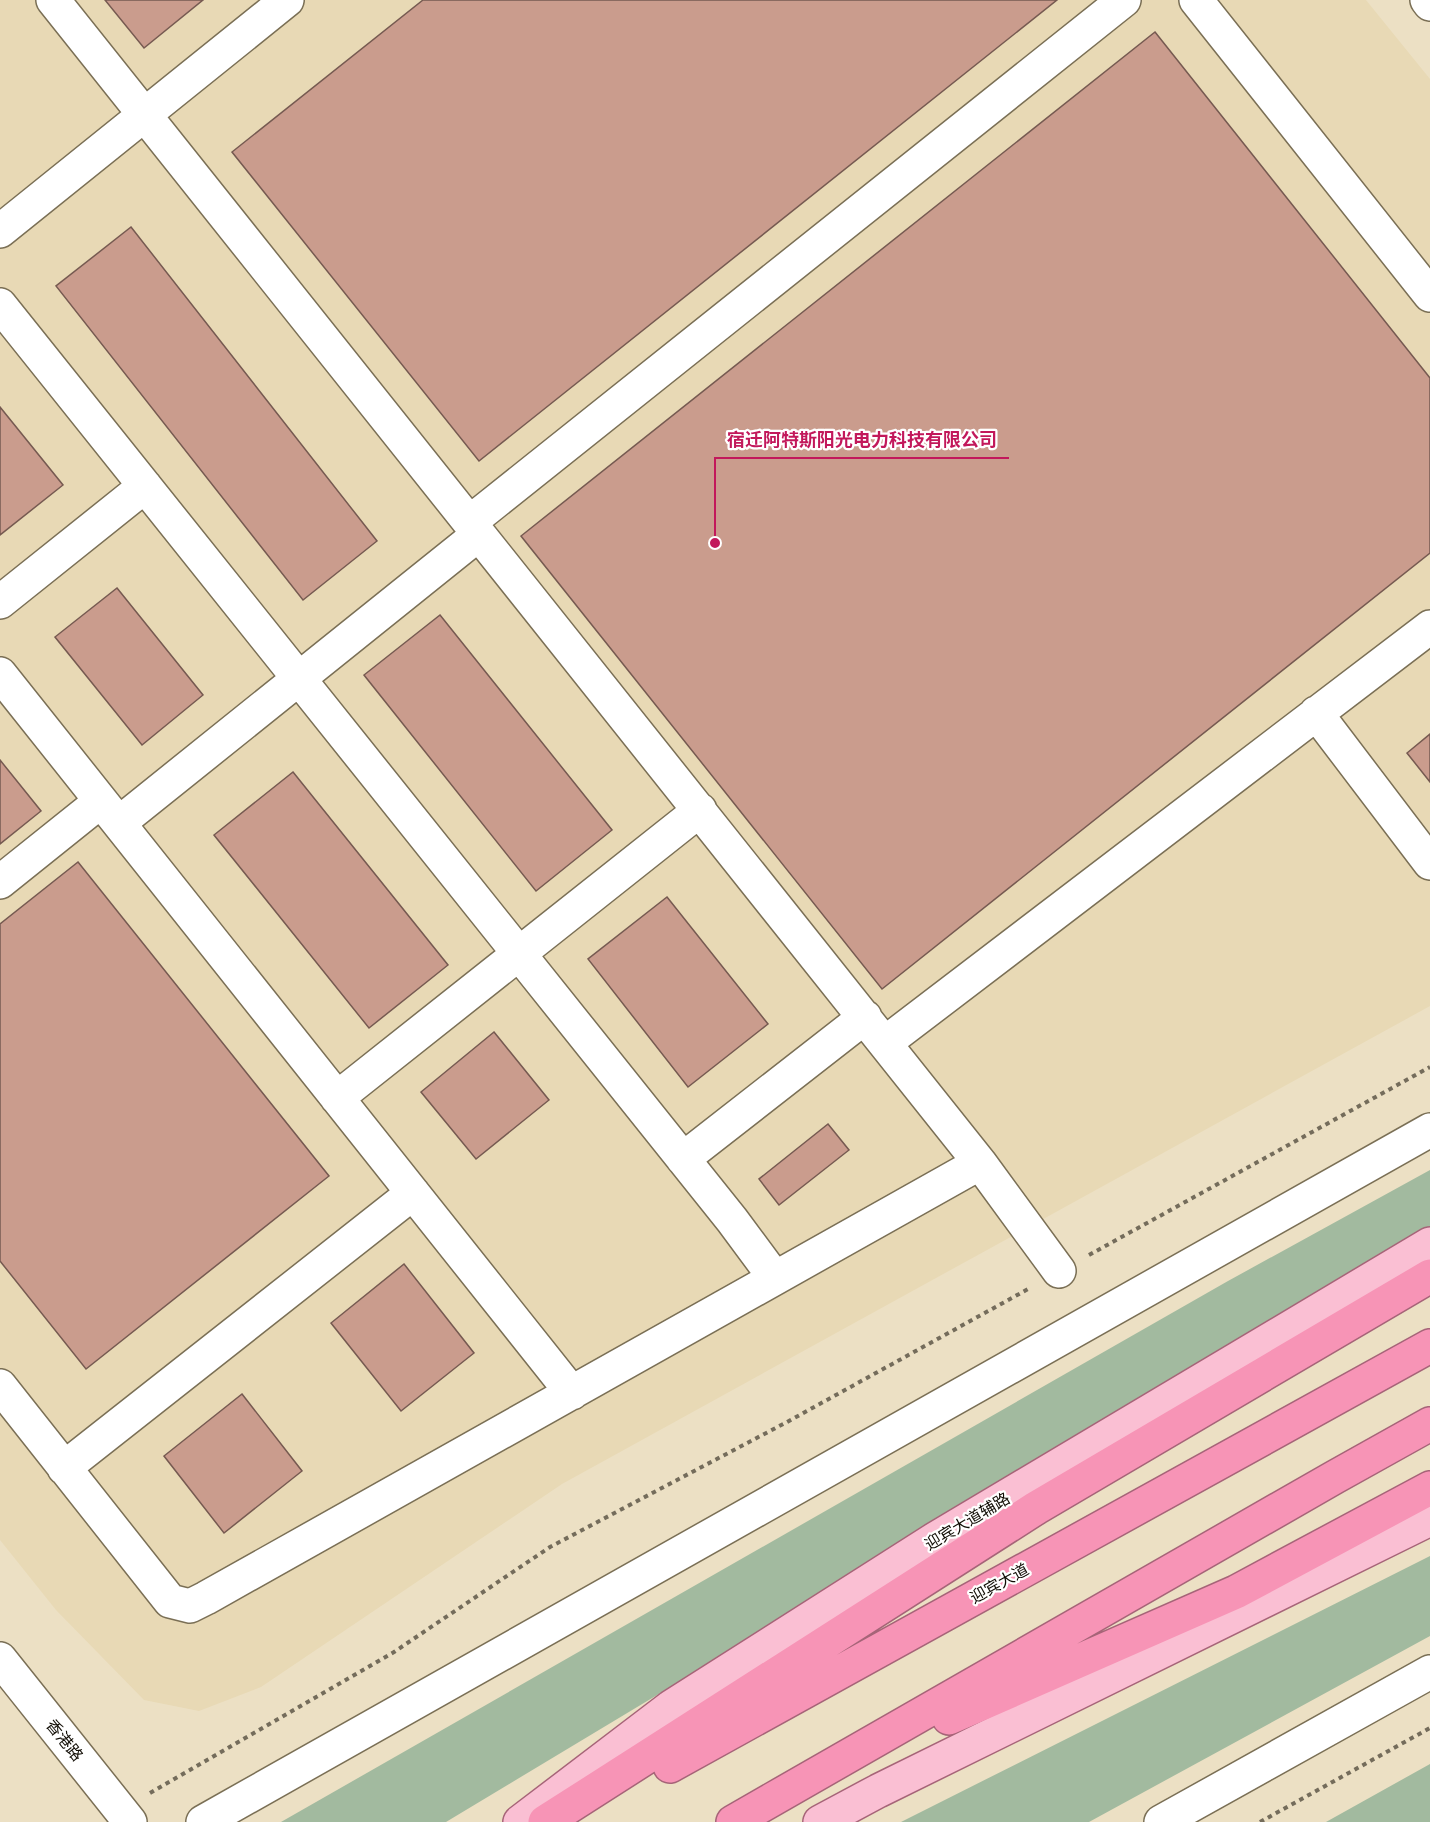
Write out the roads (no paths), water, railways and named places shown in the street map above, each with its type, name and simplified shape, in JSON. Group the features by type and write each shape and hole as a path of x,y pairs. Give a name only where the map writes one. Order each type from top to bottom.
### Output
{"highway":[{"path":"545,1822 1035,1508 1430,1276"},
{"name":"迎宾大道","path":"569,1822 1430,1346"},
{"path":"733,1822 1430,1424"},
{"path":"785,1791 1236,1592 1430,1488"}],"main road":[{"name":"迎宾大道辅路","path":"520,1822 671,1707 925,1545 1430,1244"},
{"path":"820,1822 878,1791 1430,1519"}],"street":[{"path":"54,0 865,1017 980,1163 1059,1271"},
{"path":"0,231 287,0"},
{"path":"0,882 110,812 299,678 474,528 1124,0"},
{"path":"1196,0 1430,295"},
{"path":"1427,0 1430,4"},
{"path":"0,305 732,1220 775,1278"},
{"path":"0,602 145,486"},
{"path":"885,1043 1430,627"},
{"path":"0,674 572,1393"},
{"path":"1316,713 1430,863"},
{"path":"337,1098 700,810"},
{"path":"683,1159 865,1017"},
{"path":"203,1822 1430,1130"},
{"path":"0,1386 170,1601 190,1606 980,1163"},
{"path":"64,1468 413,1193"},
{"name":"香港路","path":"0,1659 125,1816"},
{"path":"1161,1822 1430,1672"}],"place":[{"name":"宿迁阿特斯阳光电力科技有限公司","path":"715,543"}]}
